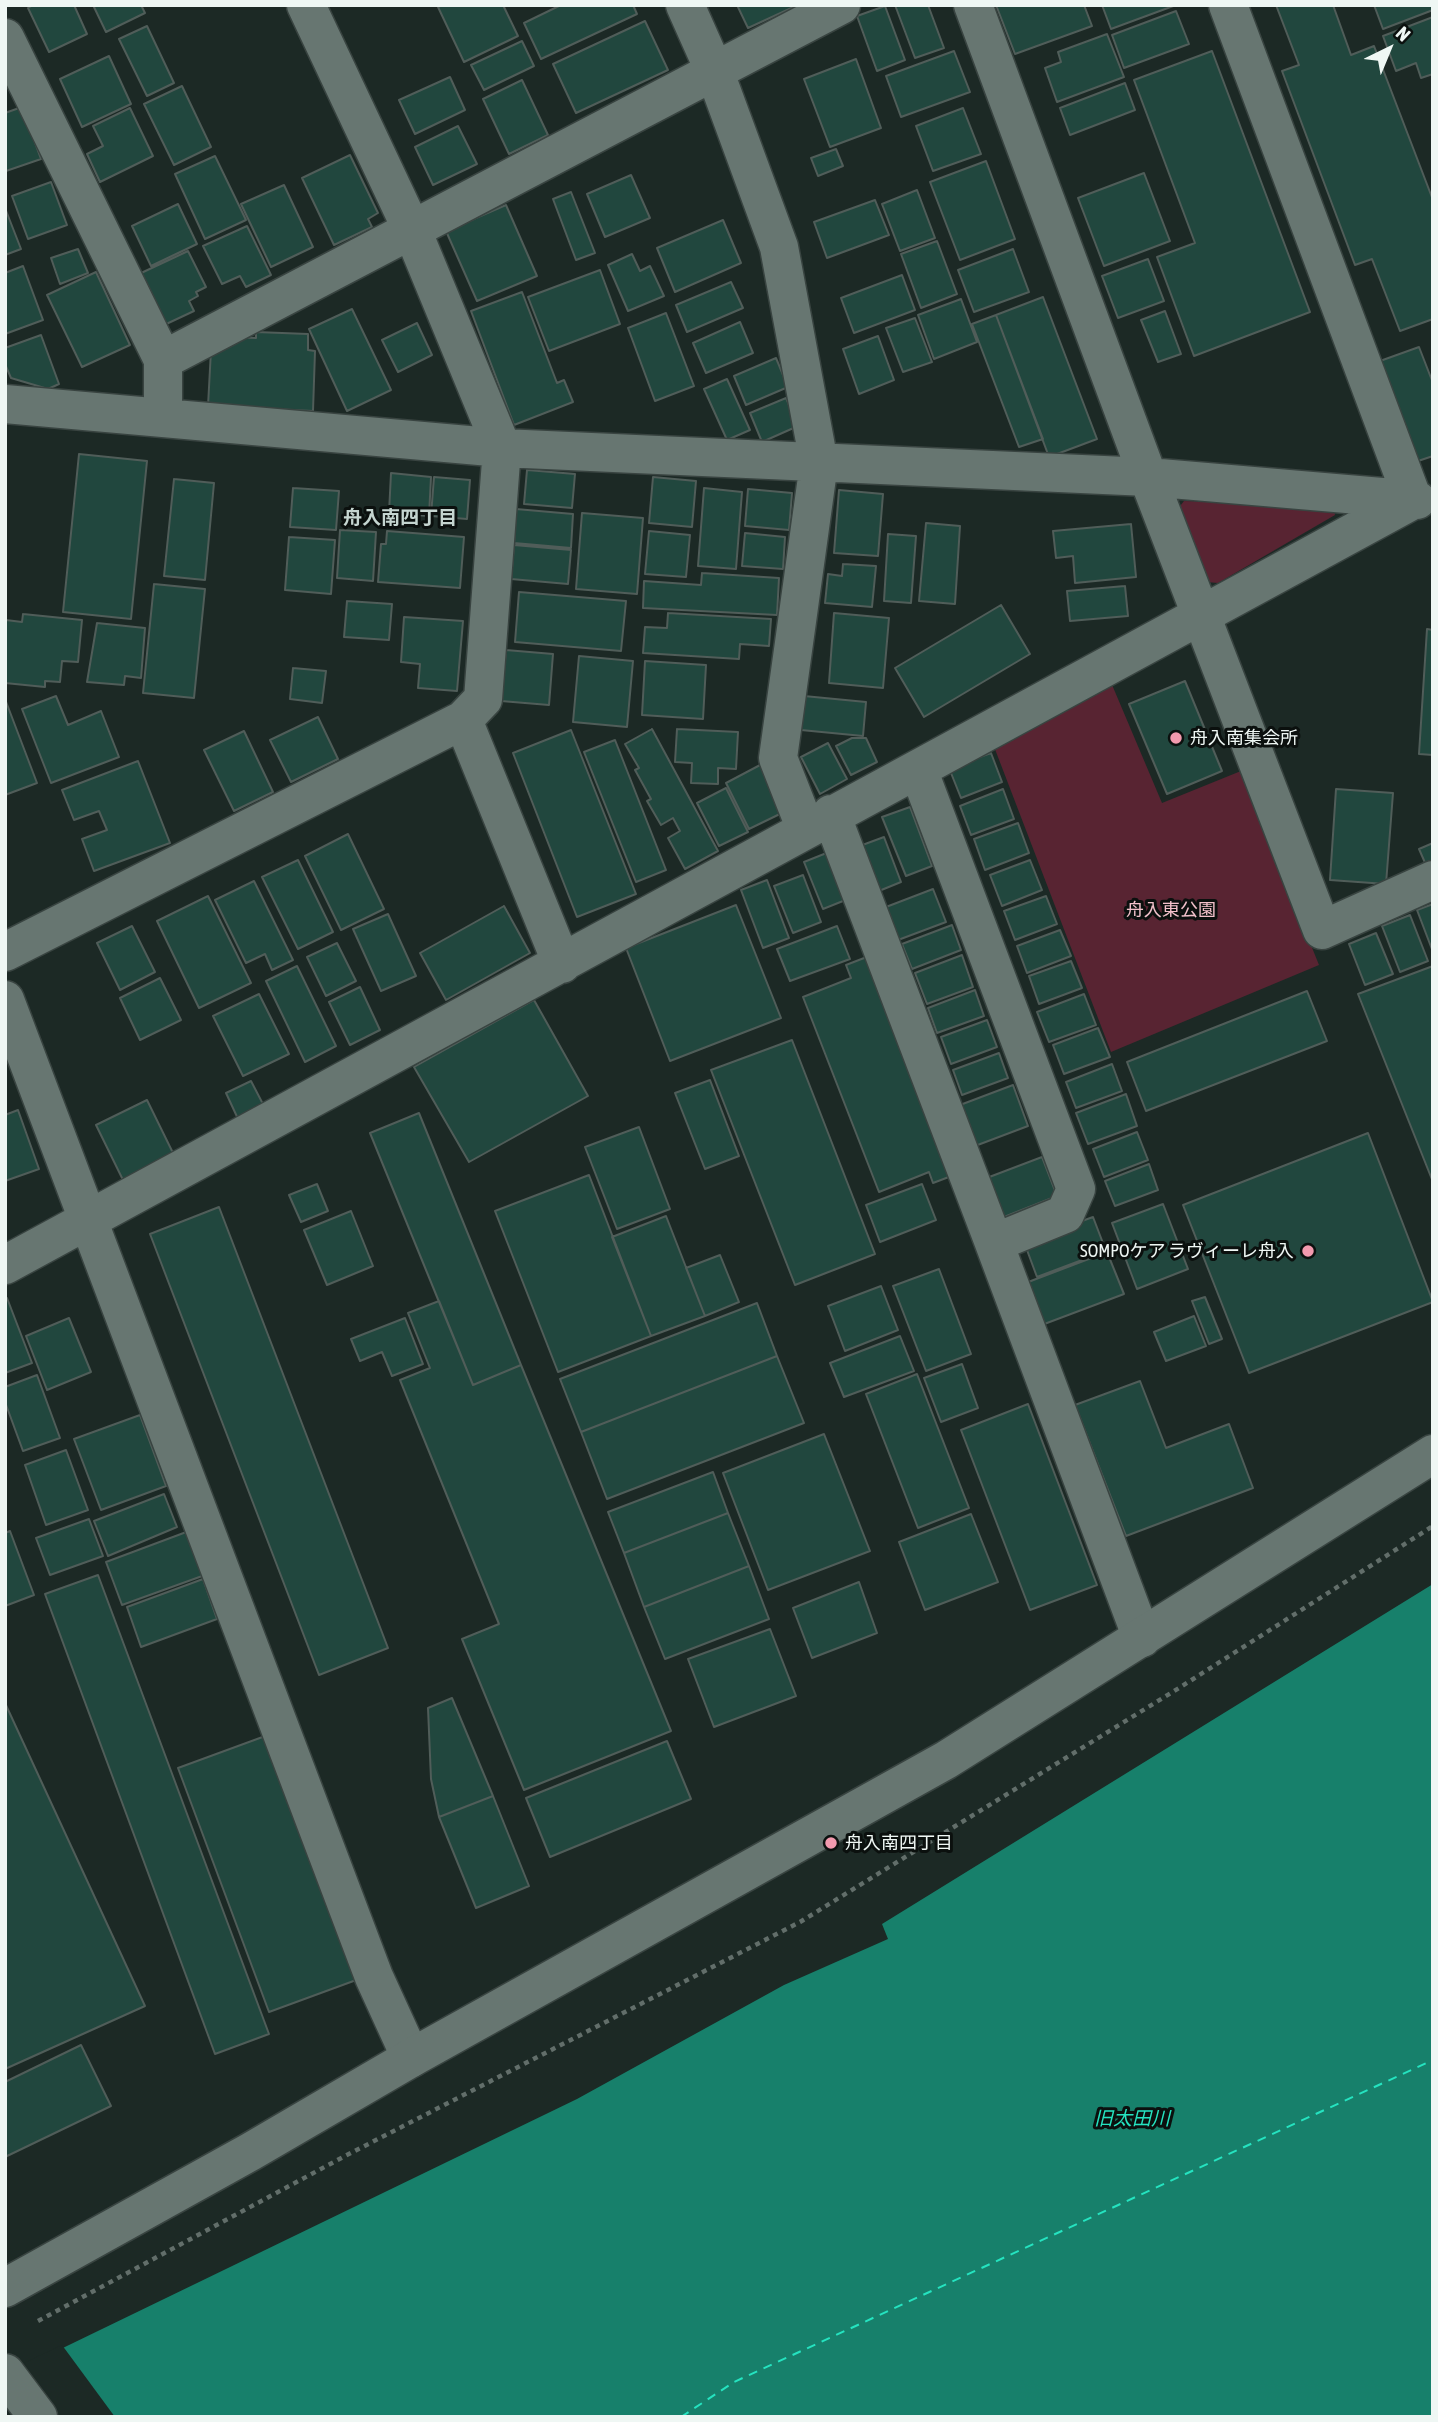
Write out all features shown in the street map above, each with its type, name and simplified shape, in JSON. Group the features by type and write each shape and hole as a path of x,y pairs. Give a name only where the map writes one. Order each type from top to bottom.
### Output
{"street":[{"path":"5,952 463,720 483,699 502,448 412,230 306,5"},
{"path":"685,5 714,70 779,247 820,463 778,758 818,821 994,1243 1142,1638"},
{"path":"163,360 841,5"},
{"path":"973,5 1148,477 1322,930 1433,880"},
{"path":"1228,5 1423,500"},
{"path":"5,38 163,360 163,418"},
{"path":"5,404 502,448 1148,477 1423,500"},
{"path":"5,1265 562,964 818,821 1423,500"},
{"path":"463,720 562,964"},
{"path":"918,769 1076,1189 1065,1214 994,1243"},
{"path":"5,1000 374,1977 411,2058"},
{"path":"5,2288 946,1760 1433,1454"},
{"path":"5,2373 38,2417"}],"path":[{"path":"38,2321 345,2156 800,1922 1179,1688 1433,1526"}],"green space":[{"path":"1184,501 1333,505 1335,515 1218,583 1206,582 1177,510"},
{"name":"舟入東公園","path":"1110,680 1162,803 1241,771 1319,965 1111,1052 993,744"}],"water":[{"name":"旧太田川","path":"1433,1584 1433,2417 5,2417 5,2376 577,2099 784,1985 888,1939 882,1924"}],"pier":[{"path":"62,2345 115,2417 5,2417 5,2372"}],"building":[{"path":"33,5 74,5 87,34 49,52 28,8"},
{"path":"93,5 141,5 145,13 106,32"},
{"path":"503,5 518,36 464,62 438,7"},
{"path":"561,5 633,5 637,14 541,59 524,23"},
{"path":"737,5 798,5 748,28"},
{"path":"895,5 928,5 944,48 915,58"},
{"path":"996,5 1084,5 1092,26 1015,54"},
{"path":"1102,5 1176,5 1111,29"},
{"path":"1276,5 1333,5 1351,55 1374,46 1433,200 1433,319 1400,331 1372,259 1355,265 1282,71 1299,65"},
{"path":"1374,5 1433,5 1433,10 1383,29"},
{"path":"885,6 905,60 877,71 857,16"},
{"path":"1176,11 1189,44 1124,68 1112,35"},
{"path":"1433,17 1433,74 1421,78 1416,63 1396,71 1383,36"},
{"path":"645,21 668,70 576,113 553,64"},
{"path":"147,26 174,83 147,96 119,39"},
{"path":"1107,34 1124,77 1057,102 1045,68 1061,62 1058,52"},
{"path":"522,41 534,66 484,90 471,65"},
{"path":"954,51 970,92 901,117 886,76"},
{"path":"1212,51 1310,312 1194,356 1157,257 1195,243 1134,80"},
{"path":"109,56 131,104 82,127 60,79"},
{"path":"856,59 881,128 830,147 804,79"},
{"path":"450,77 465,110 415,134 399,100"},
{"path":"522,80 548,135 509,154 483,99"},
{"path":"1125,83 1135,110 1070,135 1060,108"},
{"path":"182,86 211,147 174,165 144,104"},
{"path":"22,107 41,159 6,171 5,113"},
{"path":"130,108 153,156 100,182 87,154 103,146 93,126"},
{"path":"963,108 981,154 933,171 916,126"},
{"path":"458,126 477,164 433,185 415,147"},
{"path":"836,149 843,166 818,176 811,158"},
{"path":"350,155 378,213 368,219 372,227 334,245 302,178"},
{"path":"215,156 246,220 205,239 175,174"},
{"path":"986,161 1015,239 960,260 930,182"},
{"path":"1144,173 1170,241 1104,266 1078,198"},
{"path":"631,175 650,218 605,237 587,194"},
{"path":"51,182 67,225 28,239 12,196"},
{"path":"284,185 313,247 271,267 241,204"},
{"path":"917,190 935,238 900,251 882,204"},
{"path":"571,192 595,253 576,260 553,199"},
{"path":"875,200 889,235 827,258 814,222"},
{"path":"178,204 197,244 151,266 132,226"},
{"path":"506,205 537,276 477,301 446,231"},
{"path":"5,208 21,249 5,255"},
{"path":"723,220 741,263 675,292 657,248"},
{"path":"247,226 271,275 246,287 240,276 222,284 203,246"},
{"path":"937,241 957,294 921,308 901,254"},
{"path":"78,249 88,273 60,284 51,258"},
{"path":"1013,249 1029,292 974,312 958,270"},
{"path":"188,251 206,287 196,292 198,296 189,301 194,311 162,326 139,274"},
{"path":"632,254 640,271 650,266 664,296 628,311 608,265"},
{"path":"1148,259 1164,301 1118,318 1102,276"},
{"path":"23,266 43,320 5,334 5,273"},
{"path":"600,270 620,324 549,351 528,297"},
{"path":"96,272 130,345 82,367 47,295"},
{"path":"902,275 915,310 854,333 841,298"},
{"path":"731,282 743,308 687,332 676,305"},
{"path":"522,292 557,383 564,380 573,402 514,425 471,311"},
{"path":"1043,297 1097,439 1049,457 996,315"},
{"path":"961,299 977,342 934,359 918,315"},
{"path":"352,309 391,390 347,411 309,329"},
{"path":"1165,311 1181,354 1158,362 1141,320"},
{"path":"666,313 694,386 655,401 628,328"},
{"path":"996,315 1043,439 1019,447 972,324"},
{"path":"915,318 932,362 903,372 886,328"},
{"path":"740,322 753,353 706,373 693,343"},
{"path":"417,323 432,355 398,372 382,340"},
{"path":"256,332 308,334 308,350 315,351 313,411 208,406 211,350 231,346 231,337 256,338"},
{"path":"41,335 59,384 48,389 11,378 5,364 5,348"},
{"path":"878,336 894,380 859,394 843,349"},
{"path":"1419,347 1433,383 1433,456 1418,461 1380,361"},
{"path":"776,358 788,387 746,405 734,376"},
{"path":"727,379 750,430 727,440 704,389"},
{"path":"786,398 798,426 762,442 750,413"},
{"path":"79,454 147,461 131,619 63,612"},
{"path":"527,470 575,474 572,508 524,504"},
{"path":"391,473 431,477 429,516 389,513"},
{"path":"434,477 470,480 467,519 431,516"},
{"path":"653,477 696,481 692,527 649,523"},
{"path":"174,479 214,483 205,580 164,576"},
{"path":"293,488 339,491 336,530 290,527"},
{"path":"704,488 742,492 736,569 698,566"},
{"path":"748,489 792,493 789,530 745,526"},
{"path":"839,490 883,494 878,556 834,553"},
{"path":"516,509 573,514 571,548 514,543"},
{"path":"582,513 643,518 637,594 576,589"},
{"path":"926,523 960,526 955,604 919,601"},
{"path":"1131,524 1136,577 1075,583 1073,556 1056,558 1053,531"},
{"path":"340,530 376,532 373,581 337,578"},
{"path":"387,531 464,537 460,588 378,582 381,544 386,544"},
{"path":"649,531 690,535 686,577 645,574"},
{"path":"745,533 785,537 783,569 742,566"},
{"path":"888,534 916,536 911,603 884,601"},
{"path":"289,537 335,540 331,594 285,590"},
{"path":"514,545 571,550 568,584 511,579"},
{"path":"843,564 876,566 872,607 825,603 828,574 842,576"},
{"path":"702,573 779,578 777,615 643,608 644,581 701,585"},
{"path":"154,584 205,589 194,698 143,693"},
{"path":"1125,586 1128,616 1070,621 1067,591"},
{"path":"519,592 626,601 621,651 515,642"},
{"path":"347,601 392,604 389,640 344,637"},
{"path":"1001,605 1030,654 924,717 895,668"},
{"path":"668,613 771,619 769,646 740,644 739,659 643,653 645,627 667,628"},
{"path":"834,613 889,618 883,688 829,683"},
{"path":"23,614 82,620 78,662 62,661 60,682 45,681 45,687 5,683 6,620 22,622"},
{"path":"404,617 463,621 457,691 418,688 420,664 401,662"},
{"path":"97,623 145,628 141,678 125,676 124,685 87,682"},
{"path":"1427,629 1433,630 1433,755 1419,754"},
{"path":"506,650 553,654 549,705 501,701"},
{"path":"579,656 633,661 627,727 573,722"},
{"path":"645,661 706,665 703,719 642,715"},
{"path":"293,668 326,671 322,703 290,699"},
{"name":"舟入南集会所","path":"1185,681 1222,771 1167,794 1129,704"},
{"path":"56,696 68,725 101,711 119,757 51,783 22,709"},
{"path":"804,696 866,702 863,736 801,730"},
{"path":"5,699 37,783 5,795"},
{"path":"318,717 338,759 291,782 270,740"},
{"path":"652,729 718,851 685,869 668,838 680,831 673,818 661,825 647,801 651,799 635,770 639,768 625,744"},
{"path":"677,729 738,732 736,769 718,768 718,784 691,783 692,763 675,762"},
{"path":"571,730 636,894 577,917 513,753"},
{"path":"244,731 273,792 234,811 204,750"},
{"path":"852,738 866,738 877,762 851,775 836,746"},
{"path":"615,740 666,870 636,882 584,752"},
{"path":"828,743 847,779 820,794 801,757"},
{"path":"991,753 1002,782 961,798 949,768"},
{"path":"138,761 170,843 94,871 82,839 107,830 99,811 74,820 62,790"},
{"path":"762,764 786,811 749,829 726,783"},
{"path":"726,788 748,832 719,846 697,803"},
{"path":"1003,789 1014,819 971,835 960,806"},
{"path":"1336,789 1393,793 1386,884 1330,880"},
{"path":"910,807 932,866 906,876 882,817"},
{"path":"1018,823 1029,853 985,870 974,839"},
{"path":"348,834 384,909 341,930 305,856"},
{"path":"884,837 901,882 874,893 857,847"},
{"path":"1433,843 1433,863 1426,865 1419,849"},
{"path":"829,852 848,899 823,909 804,862"},
{"path":"298,860 333,932 298,949 262,877"},
{"path":"1030,860 1042,890 1002,906 990,875"},
{"path":"803,875 821,922 793,933 774,886"},
{"path":"767,880 789,938 763,948 741,890"},
{"path":"254,881 293,960 272,970 265,954 246,963 215,900"},
{"path":"933,889 946,922 898,940 886,907"},
{"path":"208,896 251,983 199,1008 157,921"},
{"path":"1046,896 1057,924 1015,940 1004,911"},
{"path":"1433,904 1433,952 1417,910"},
{"path":"736,905 781,1018 670,1061 626,948"},
{"path":"504,906 530,953 446,1000 420,953"},
{"path":"388,914 416,976 381,991 353,929"},
{"path":"1410,915 1428,961 1400,972 1382,926"},
{"path":"952,925 961,950 912,969 902,944"},
{"path":"132,926 155,972 120,990 97,943"},
{"path":"837,926 850,959 790,981 777,949"},
{"path":"1060,930 1071,956 1027,973 1017,946"},
{"path":"1376,933 1393,974 1365,985 1349,944"},
{"path":"337,943 356,981 326,996 307,957"},
{"path":"877,953 962,1172 933,1183 929,1172 879,1192 803,997 851,978 846,965"},
{"path":"962,955 973,987 927,1004 915,973"},
{"path":"1071,961 1082,988 1039,1004 1029,976"},
{"path":"297,966 336,1046 305,1062 266,981"},
{"path":"1433,966 1433,1182 1358,994"},
{"path":"160,978 181,1020 140,1040 120,998"},
{"path":"360,987 380,1030 350,1045 329,1002"},
{"path":"975,990 984,1016 937,1033 928,1008"},
{"path":"1307,991 1327,1041 1146,1111 1127,1062"},
{"path":"259,994 289,1054 243,1076 213,1016"},
{"path":"1084,994 1096,1025 1049,1042 1037,1012"},
{"path":"534,1000 588,1096 469,1162 414,1067"},
{"path":"987,1020 997,1047 951,1064 941,1037"},
{"path":"1098,1028 1110,1057 1064,1074 1053,1045"},
{"path":"792,1040 875,1254 795,1285 711,1070"},
{"path":"999,1053 1008,1078 962,1095 953,1070"},
{"path":"1112,1064 1122,1091 1076,1108 1066,1082"},
{"path":"710,1080 739,1156 705,1169 675,1093"},
{"path":"251,1081 265,1108 239,1121 226,1093"},
{"path":"1013,1085 1028,1126 975,1146 960,1105"},
{"path":"1126,1094 1137,1126 1088,1144 1076,1113"},
{"path":"147,1100 174,1155 123,1180 96,1125"},
{"path":"18,1110 39,1169 5,1181 5,1115"},
{"path":"419,1113 521,1365 473,1385 370,1133"},
{"path":"639,1127 670,1209 617,1229 585,1147"},
{"path":"1137,1132 1148,1160 1104,1177 1093,1149"},
{"name":"SOMPOケア ラヴィーレ舟入","path":"1368,1133 1433,1302 1249,1373 1183,1205"},
{"path":"1042,1157 1057,1196 999,1219 984,1179"},
{"path":"1149,1164 1158,1190 1115,1206 1105,1181"},
{"path":"589,1175 651,1336 558,1372 495,1211"},
{"path":"317,1184 328,1211 301,1222 289,1195"},
{"path":"922,1184 936,1220 880,1242 866,1205"},
{"path":"1163,1204 1188,1269 1137,1289 1112,1223"},
{"path":"219,1207 388,1648 319,1675 150,1234"},
{"path":"351,1211 373,1266 327,1285 304,1230"},
{"path":"666,1216 705,1316 651,1336 612,1237"},
{"path":"1093,1217 1106,1251 1037,1277 1024,1242"},
{"path":"1107,1252 1124,1294 1039,1326 1023,1284"},
{"path":"720,1255 739,1302 705,1316 686,1268"},
{"path":"939,1269 971,1354 926,1371 893,1286"},
{"path":"881,1286 898,1330 845,1351 828,1306"},
{"path":"1205,1297 1222,1339 1209,1344 1192,1301"},
{"path":"7,1298 32,1363 5,1373 5,1299"},
{"path":"439,1301 473,1385 521,1365 671,1731 524,1790 462,1639 499,1624 400,1380 430,1368 408,1313"},
{"path":"757,1303 777,1356 581,1432 560,1379"},
{"path":"1194,1316 1206,1346 1166,1361 1154,1332"},
{"path":"69,1318 91,1372 47,1390 26,1336"},
{"path":"405,1318 423,1364 392,1376 382,1352 360,1361 351,1339"},
{"path":"900,1336 914,1371 844,1397 830,1363"},
{"path":"777,1356 804,1423 607,1499 581,1432"},
{"path":"962,1364 978,1408 941,1422 924,1378"},
{"path":"917,1374 969,1508 918,1528 866,1394"},
{"path":"37,1375 60,1438 23,1451 5,1402 5,1387"},
{"path":"1140,1381 1166,1448 1229,1424 1253,1488 1126,1536 1075,1405"},
{"path":"1028,1404 1097,1585 1030,1610 961,1430"},
{"path":"140,1415 166,1486 101,1510 74,1439"},
{"path":"824,1434 870,1551 768,1590 723,1473"},
{"path":"66,1450 88,1510 46,1525 25,1465"},
{"path":"713,1472 728,1513 624,1553 608,1512"},
{"path":"164,1494 177,1527 108,1556 94,1521"},
{"path":"728,1513 749,1566 644,1607 624,1553"},
{"path":"971,1514 998,1582 925,1610 899,1542"},
{"path":"89,1519 103,1556 50,1575 36,1538"},
{"path":"10,1531 34,1595 5,1606 5,1533"},
{"path":"189,1531 205,1575 122,1605 106,1562"},
{"path":"749,1566 769,1619 665,1659 644,1607"},
{"path":"98,1575 269,2034 215,2054 45,1594"},
{"path":"203,1579 217,1619 141,1647 127,1607"},
{"path":"859,1582 877,1633 812,1658 793,1608"},
{"path":"770,1629 796,1696 714,1727 688,1659"},
{"path":"452,1698 493,1796 439,1817 431,1779 428,1708"},
{"path":"5,1703 145,2006 5,2069"},
{"path":"268,1735 359,1979 269,2012 178,1768"},
{"path":"667,1741 691,1799 550,1857 526,1798"},
{"path":"493,1796 529,1886 476,1908 439,1817"},
{"path":"81,2045 111,2106 5,2157 5,2082"}],"ferry route":[{"path":"681,2417 734,2382 1433,2060"}],"place":[{"name":"舟入南集会所","path":"1176,738"},
{"name":"SOMPOケア ラヴィーレ舟入","path":"1308,1251"},
{"name":"舟入南四丁目","path":"831,1843"}],"district":[{"name":"舟入南四丁目","path":"400,518"}]}
